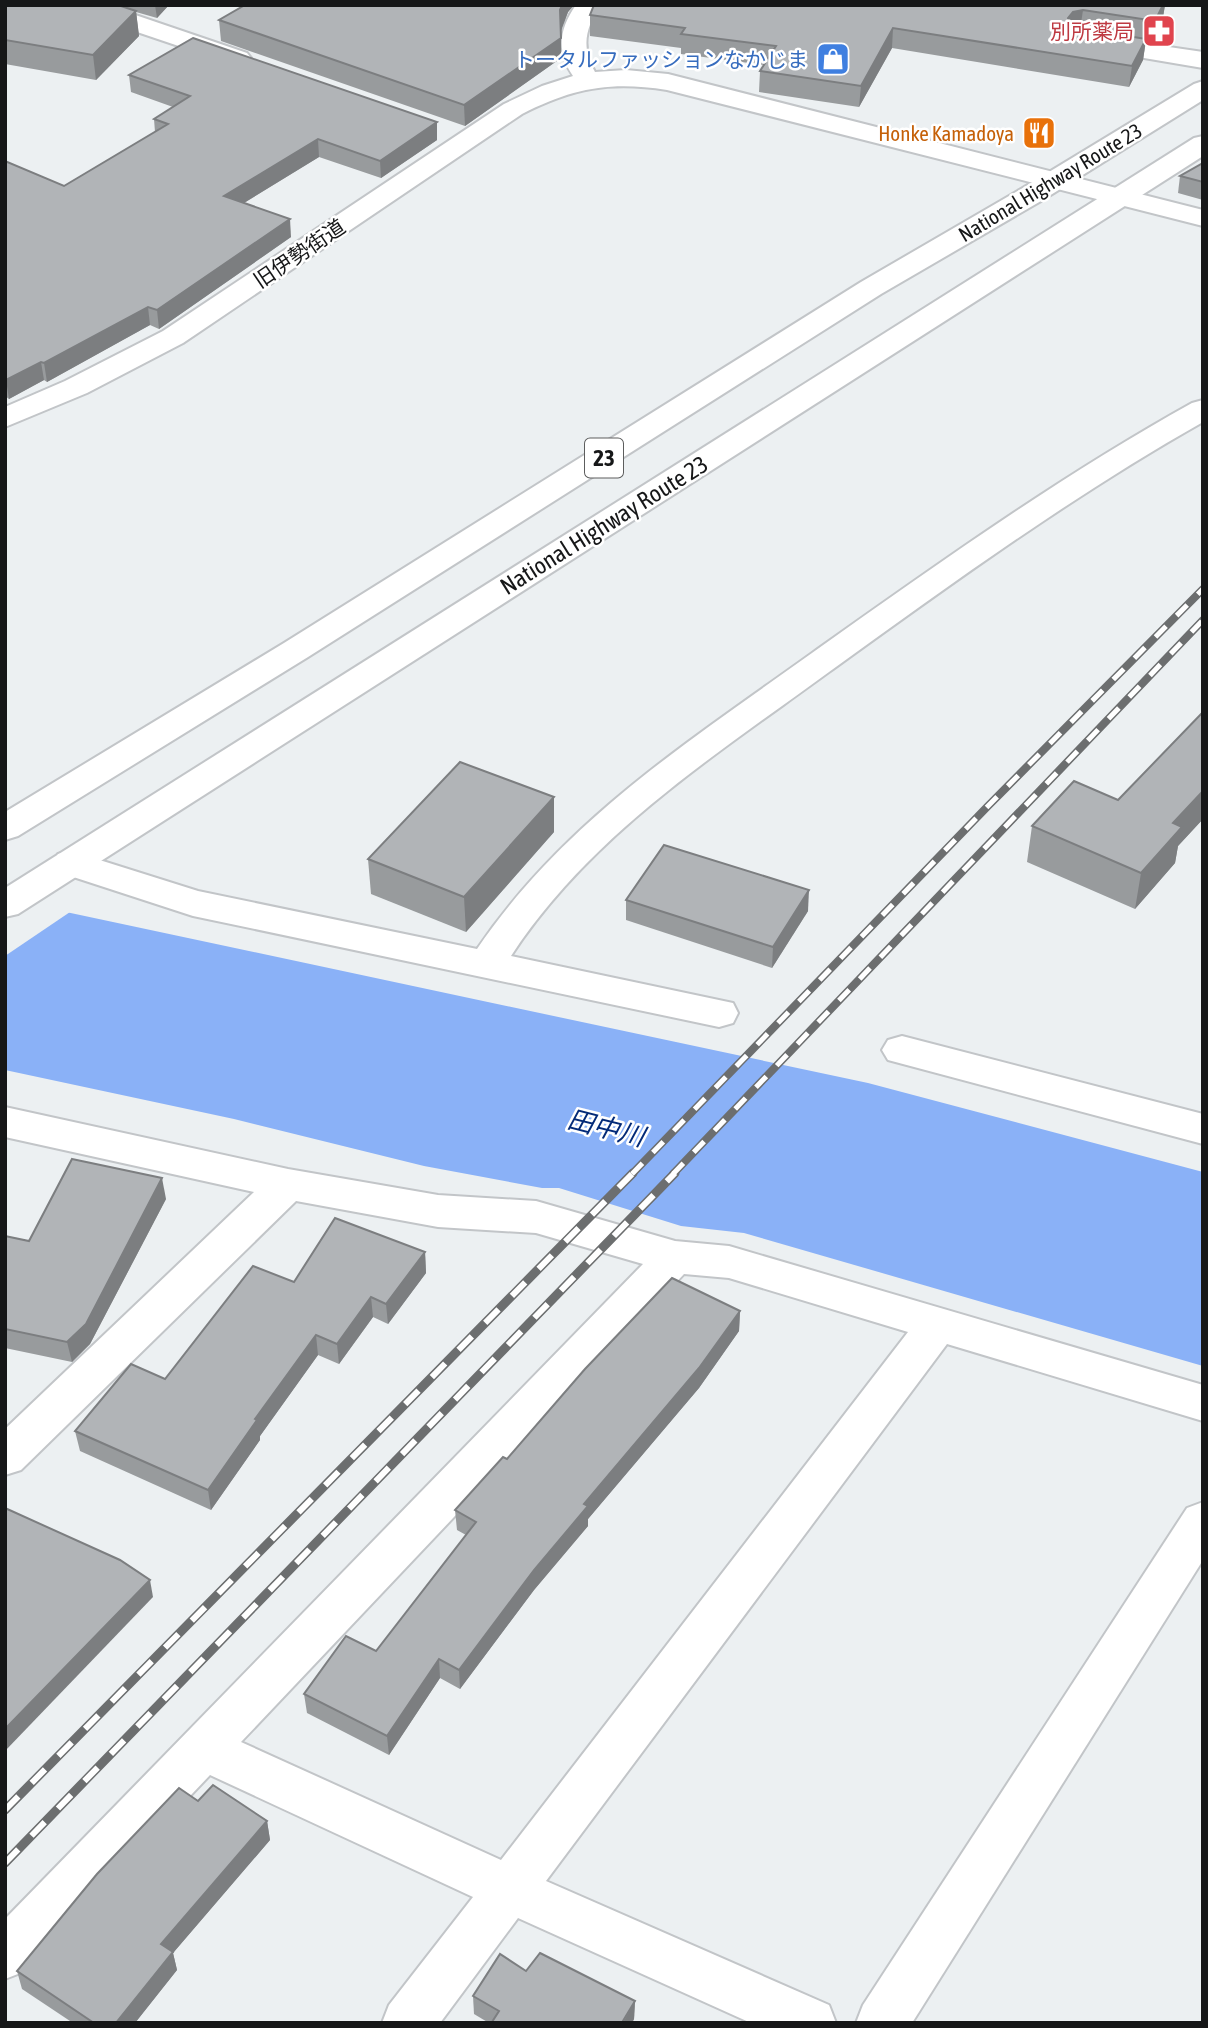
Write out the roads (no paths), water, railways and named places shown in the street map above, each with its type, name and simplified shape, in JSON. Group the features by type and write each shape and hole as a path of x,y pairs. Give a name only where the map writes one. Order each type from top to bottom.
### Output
{"main road":[{"path":"80,5 265,68"},
{"path":"587,79 578,66 572,43 576,24 589,5"},
{"path":"1080,40 1203,60"},
{"name":"旧伊勢街道","path":"5,418 76,387 173,337 456,135 535,97 587,79 643,77 668,82 1119,198"},
{"name":"National Highway Route 23","path":"5,828 308,643 872,288 1203,89"},
{"name":"National Highway Route 23","path":"5,905 1203,144"},
{"path":"1119,198 1203,218"},
{"path":"485,966 503,936 545,883 593,836 663,776 924,588 1094,472 1203,409"},
{"path":"63,868 192,903 719,1013"},
{"path":"902,1050 1203,1129"},
{"path":"5,1122 288,1184 438,1211 536,1217 675,1257 729,1262 1203,1403"},
{"path":"5,1457 288,1184"},
{"path":"5,1955 675,1257"},
{"path":"408,2023 938,1324"},
{"path":"882,2023 1203,1521"},
{"path":"203,1748 509,1889 810,2023"}],"water":[{"name":"田中川","path":"5,899 868,1083 1203,1172 1203,1366 744,1233 681,1226 559,1188 542,1188 424,1166 234,1119 5,1070"}],"railway":[{"path":"632,1174 987,807 1203,589"},
{"path":"673,1174 1203,620"},
{"path":"5,1810 633,1173"},
{"path":"5,1863 675,1173"}],"place":[{"name":"別所薬局","path":"1159,31"},
{"name":"トータルファッションなかじま","path":"833,59"},
{"name":"Honke Kamadoya","path":"1039,133"}]}
